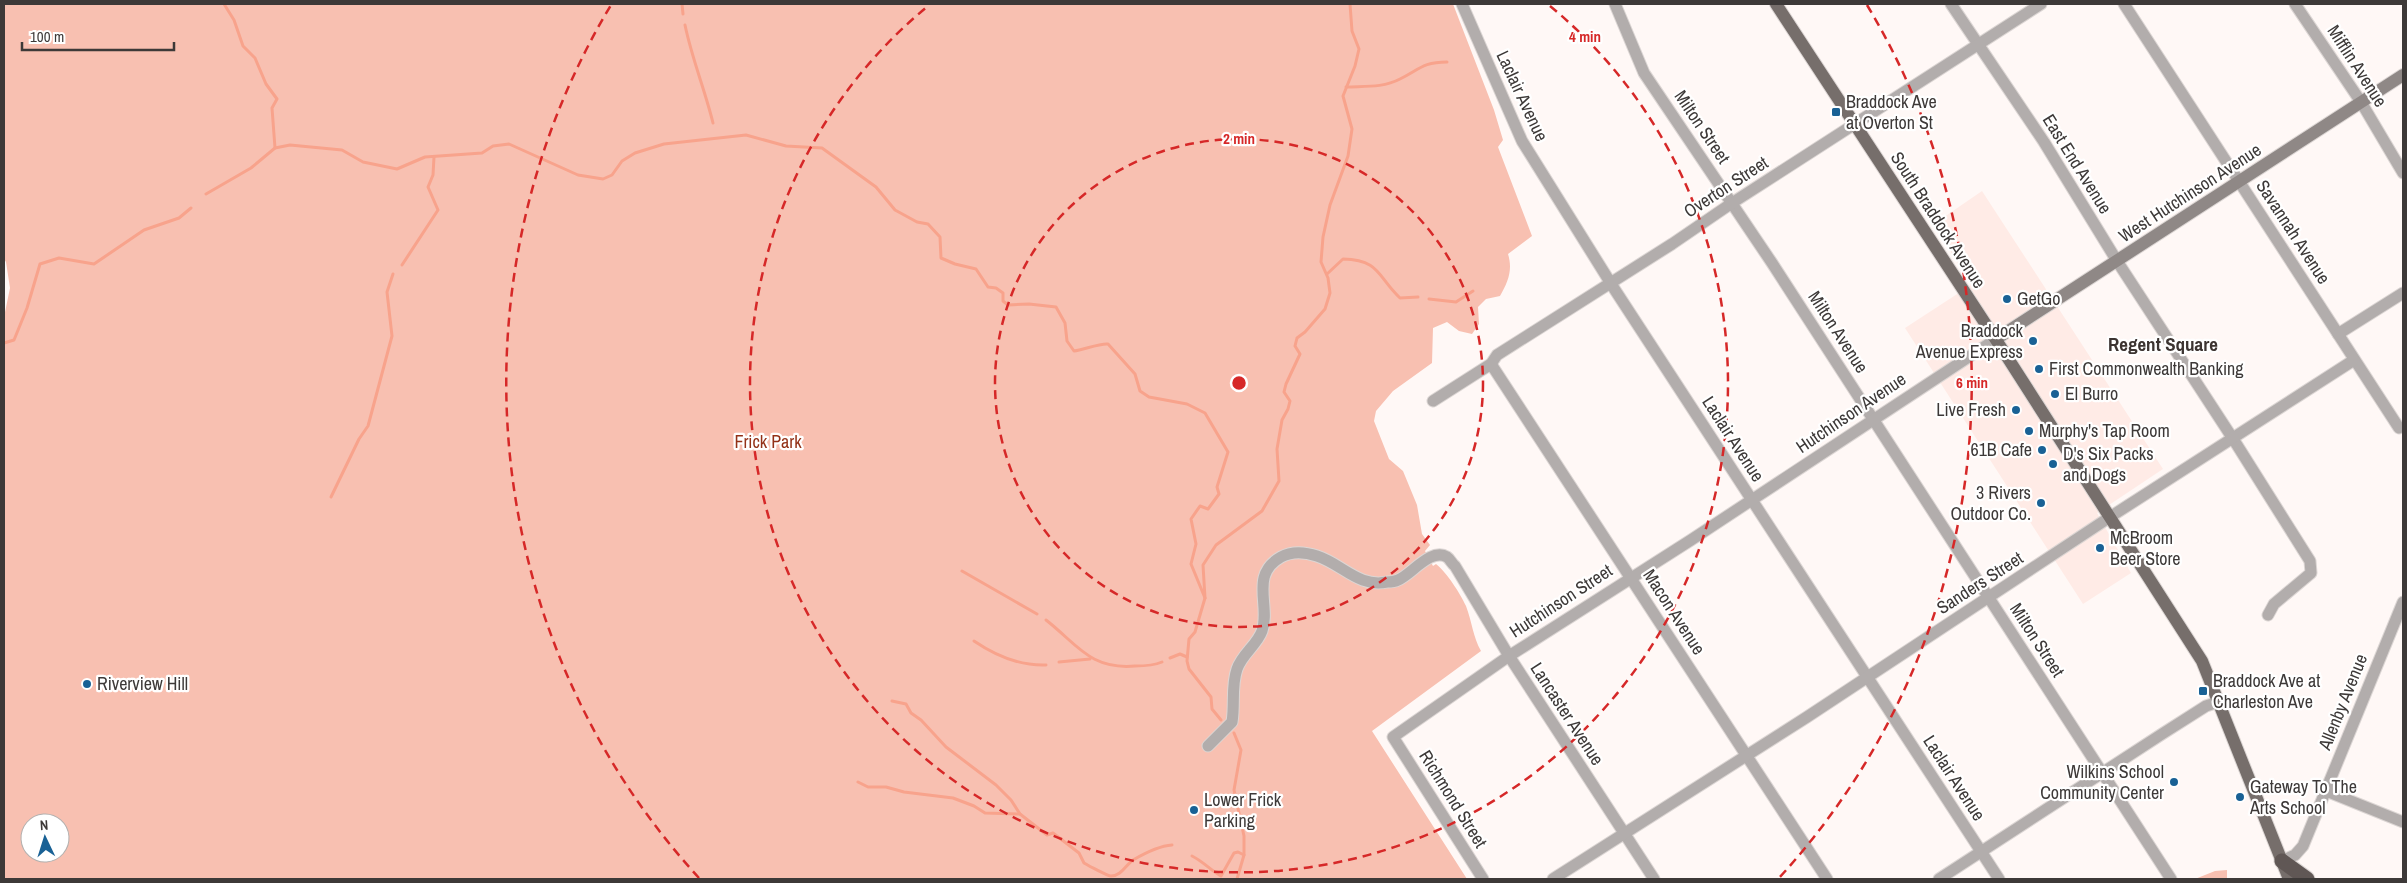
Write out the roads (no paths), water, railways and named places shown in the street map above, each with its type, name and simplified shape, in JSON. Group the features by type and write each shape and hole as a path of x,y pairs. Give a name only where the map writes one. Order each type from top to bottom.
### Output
{"highway":[{"path":"2282,861 2307,879"}],"main road":[{"name":"South Braddock Avenue","path":"1776,4 1996,339 2202,661 2289,879"}],"street":[{"name":"Laclair Avenue","path":"1462,4 1515,128 1610,282 1999,879"},
{"name":"Milton Street","path":"1615,4 1644,73 1772,263"},
{"name":"East End Avenue","path":"1951,4 2044,142 2117,261 2233,438 2310,562 2311,574 2274,604 2268,615"},
{"name":"Overton Street","path":"1432,401 1491,358 1550,323 1610,282 1672,244 1732,203 2041,4"},
{"name":"Savannah Avenue","path":"2124,4 2399,428"},
{"name":"Mifflin Avenue","path":"2296,4 2361,102 2403,173"},
{"name":"West Hutchinson Avenue","path":"1996,339 2403,75"},
{"name":"Milton Avenue","path":"1772,263 1874,421"},
{"path":"2338,334 2403,293"},
{"name":"Hutchinson Avenue","path":"1751,499 1874,421 1996,339"},
{"name":"Macon Avenue","path":"1491,358 1630,578 1827,879"},
{"name":"Sanders Street","path":"1553,879 2354,360"},
{"name":"Milton Street","path":"1874,421 2170,879"},
{"name":"Hutchinson Street","path":"1393,738 1509,656 1692,540 1751,499"},
{"name":"Lancaster Avenue","path":"1208,746 1232,722 1233,688 1237,668 1262,631 1262,585 1266,572 1273,562 1285,555 1300,552 1318,556 1339,566 1360,580 1380,584 1398,580 1429,558 1439,555 1447,557 1455,566 1509,656 1654,879"},
{"name":"Allenby Avenue","path":"2282,861 2299,852 2403,602"},
{"path":"1939,879 2206,706 2218,702"},
{"name":"Richmond Street","path":"1393,738 1483,879"},
{"path":"2326,791 2403,822"}],"waterway":[{"path":"224,4 234,20 243,46 255,58 266,84 277,99 272,108 275,148"},
{"path":"682,4 683,14"},
{"path":"1221,720 1212,709 1211,697 1189,669 1187,661 1189,639 1195,632 1205,598 1203,565 1216,545 1262,511 1279,481 1277,449 1282,420 1290,401 1284,392 1300,354 1295,346 1297,338 1305,332 1325,309 1330,293 1328,278 1321,262 1323,237 1330,205 1348,156 1352,129 1343,96 1355,66 1359,49 1352,31 1350,4"},
{"path":"685,25 713,123"},
{"path":"1346,87 1387,84 1432,63 1447,62"},
{"path":"206,194 251,168 275,148 290,145 342,150 363,162 397,169 425,157 482,153 493,146 509,144 578,175 603,179 612,175 622,161 635,153 664,144 746,135 786,146 822,148 876,187 895,210 917,222 928,224 940,237 941,258 955,264 976,269 988,287 996,288 1003,293 1003,301 1008,305 1029,304 1056,307 1065,323 1067,341 1074,351 1108,344 1135,374 1140,391 1149,397 1187,404 1205,413 1228,452 1217,487 1219,494 1208,509 1200,506 1191,519 1196,544 1191,564 1205,598"},
{"path":"402,265 438,210 428,187 433,175 434,157"},
{"path":"4,343 14,340 27,308 40,264 59,258 94,264 144,230 179,218 191,208"},
{"path":"1327,274 1343,259 1364,262 1377,271 1400,298 1418,297"},
{"path":"331,497 359,439 368,426 392,336 387,292 393,274"},
{"path":"1429,299 1456,302 1473,291"},
{"path":"962,571 1037,614"},
{"path":"1046,620 1085,654 1106,664 1142,666 1162,662"},
{"path":"974,641 1008,659 1026,664 1046,665"},
{"path":"1170,658 1180,654 1187,657"},
{"path":"1059,662 1090,659"},
{"path":"892,701 906,704 911,713 921,720 946,747 996,785 1011,800 1020,814 1047,835 1053,833 1079,853 1084,863 1109,876 1115,876 1133,860 1142,855 1157,848 1172,845"},
{"path":"1234,733 1241,750 1234,790 1244,836 1244,855 1237,879"},
{"path":"858,782 868,787 886,787 904,792 953,798 974,806 985,813 1020,814"},
{"path":"1192,856 1221,876 1234,853 1238,852 1244,855"}],"place":[{"name":"Braddock Ave at Overton St","path":"1836,112"},
{"name":"GetGo","path":"2007,299"},
{"name":"Braddock Avenue Express","path":"2033,341"},
{"name":"First Commonwealth Banking","path":"2039,369"},
{"name":"El Burro","path":"2055,394"},
{"name":"Live Fresh","path":"2016,410"},
{"name":"Murphy's Tap Room","path":"2029,431"},
{"name":"61B Cafe","path":"2042,450"},
{"name":"D's Six Packs and Dogs","path":"2053,464"},
{"name":"3 Rivers Outdoor Co.","path":"2041,503"},
{"name":"McBroom Beer Store","path":"2100,548"},
{"name":"Riverview Hill","path":"87,684"},
{"name":"Braddock Ave at Charleston Ave","path":"2203,691"},
{"name":"Wilkins School Community Center","path":"2174,782"},
{"name":"Gateway To The Arts School","path":"2240,797"},
{"name":"Lower Frick Parking","path":"1194,810"}],"district":[{"name":"Regent Square","path":"2163,344"}],"park label":[{"name":"Frick Park","path":"768,442"}]}
